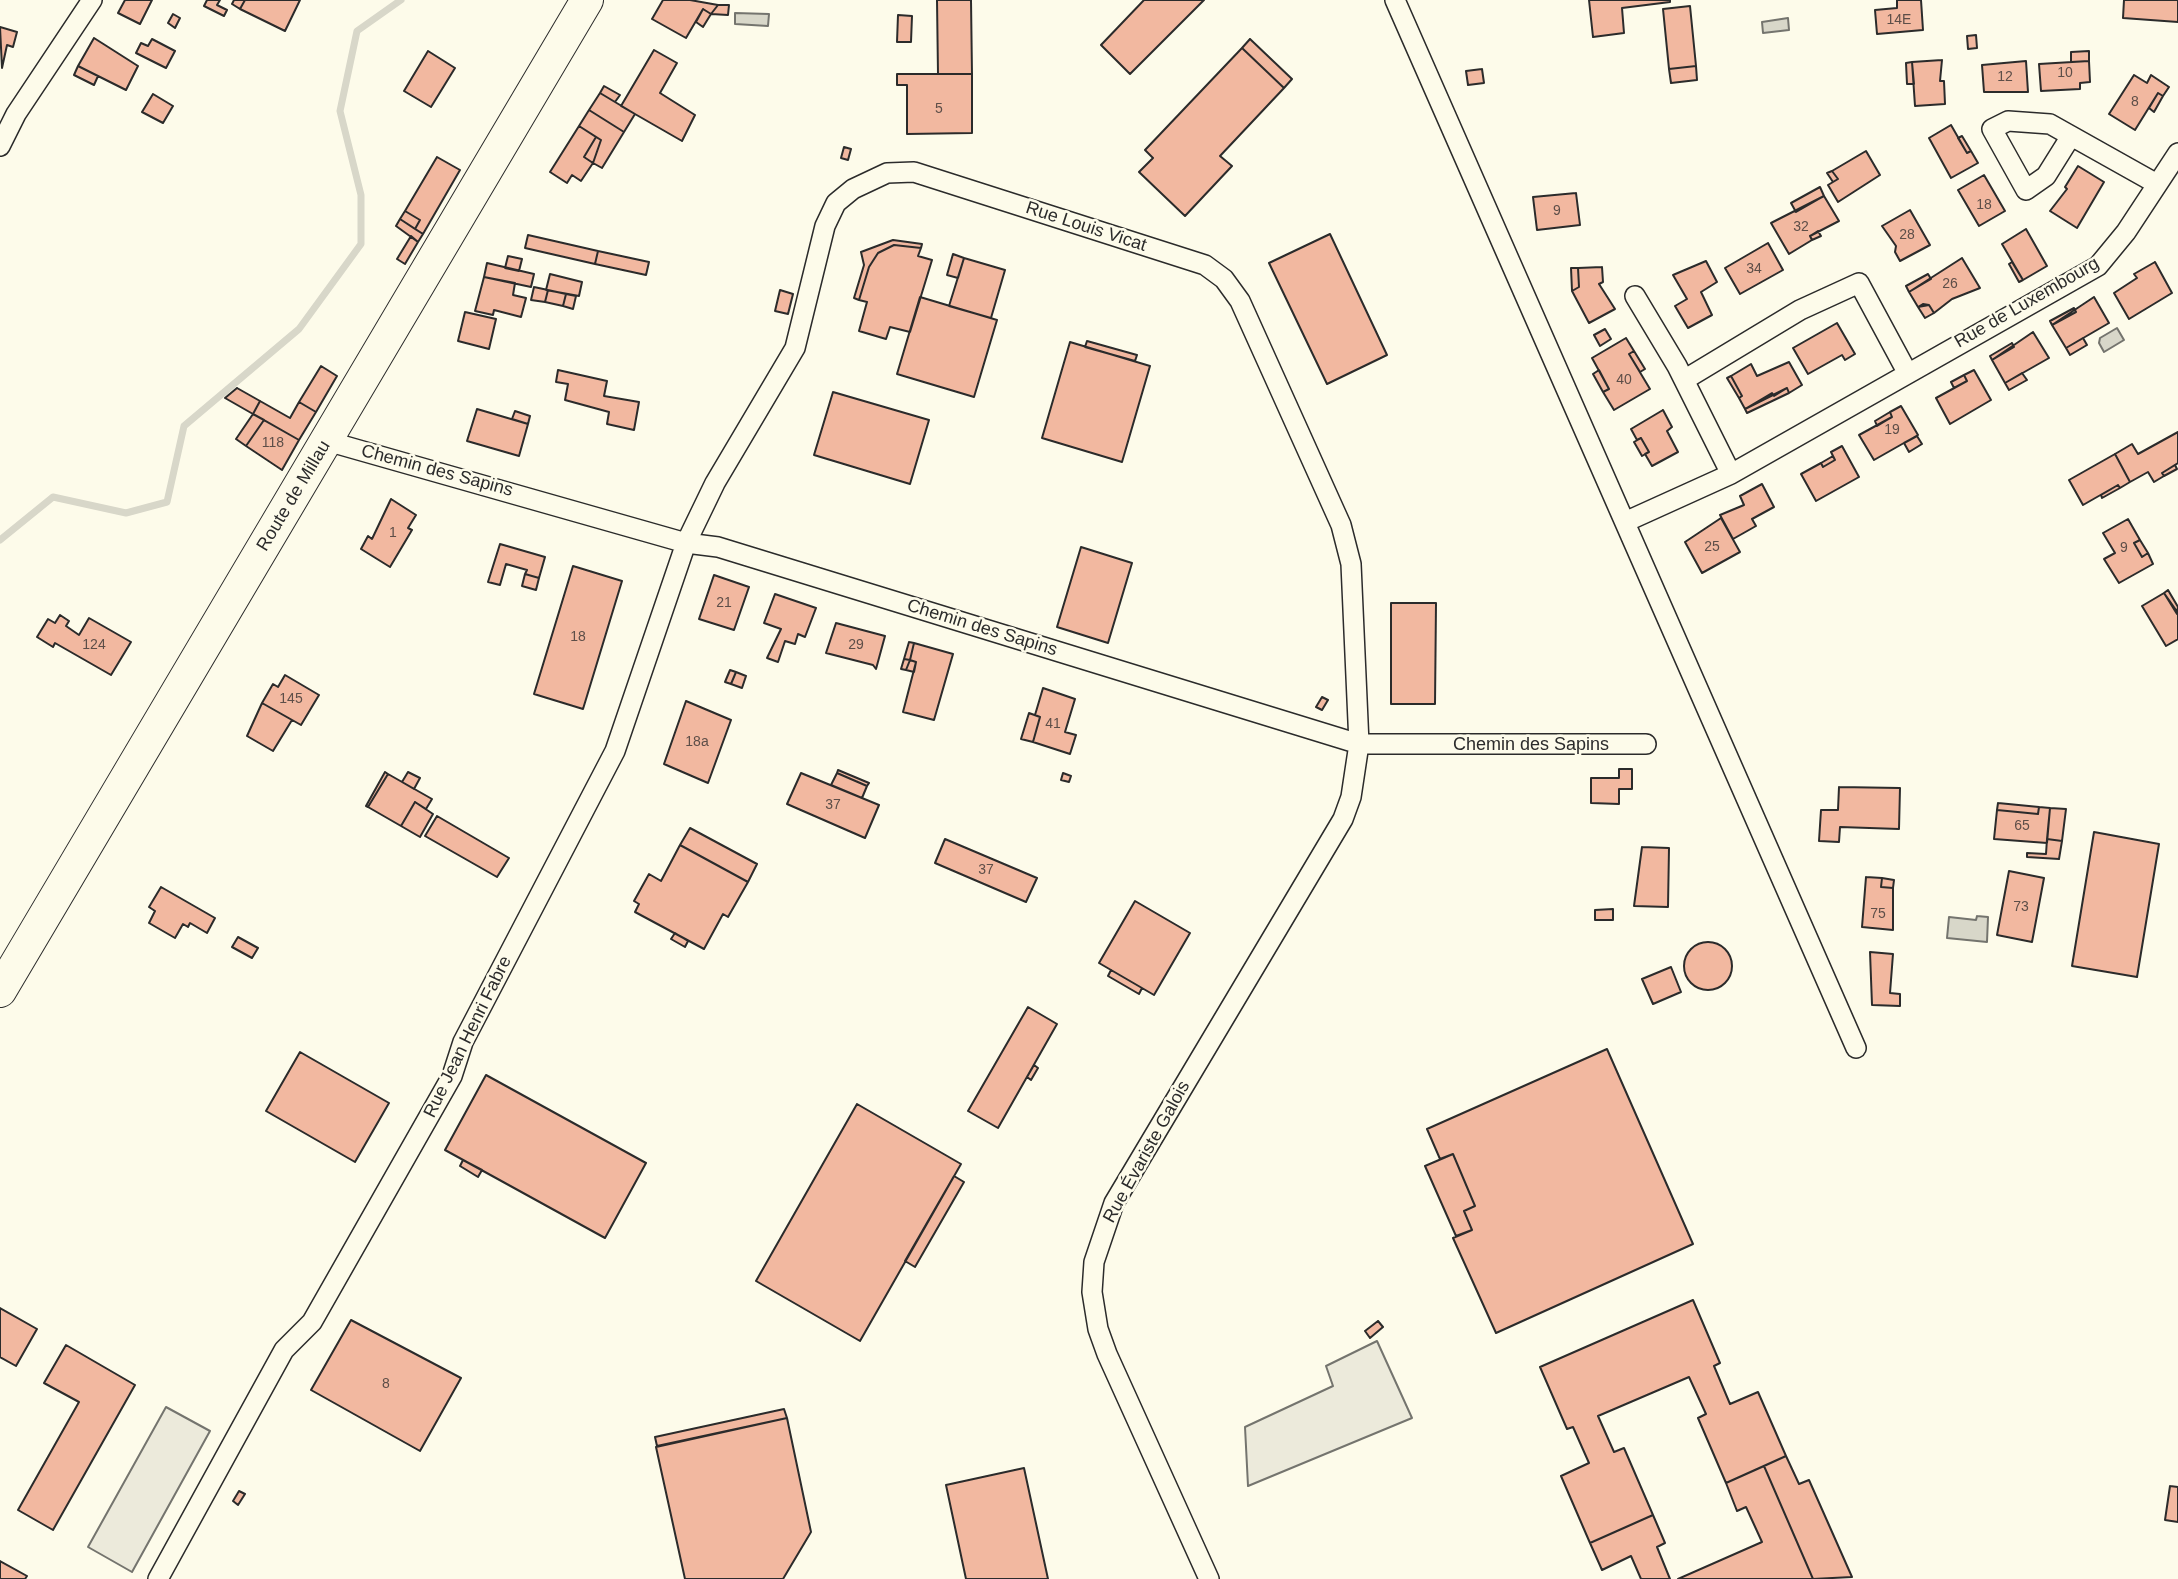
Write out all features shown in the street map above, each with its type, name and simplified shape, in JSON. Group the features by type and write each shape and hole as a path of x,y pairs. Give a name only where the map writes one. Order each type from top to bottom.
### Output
{"main road":[{"name":"Route de Millau","path":"0,991 587,0"}],"street":[{"path":"0,146 5,123 92,0"},
{"path":"1395,0 1856,1048"},
{"path":"2071,136 2157,184"},
{"name":"Rue de Luxembourg","path":"1625,522 1731,474 2098,266 2126,232 2178,153"},
{"name":"Rue Louis Vicat","path":"686,543 715,482 795,348 825,226 836,203 853,189 887,173 914,172 1205,265 1224,279 1240,301 1341,525 1351,564 1359,744"},
{"path":"1684,380 1800,310 1858,283 1907,372"},
{"path":"1636,296 1684,380 1731,474"},
{"name":"Chemin des Sapins","path":"327,441 686,543 718,547 1359,744 1646,744"},
{"name":"Rue Jean Henri Fabre","path":"158,1579 284,1350 312,1322 452,1076 463,1042 615,751 686,543"},
{"name":"Rue Évariste Galois","path":"1209,1579 1107,1354 1098,1329 1092,1292 1094,1262 1114,1203 1343,819 1351,797 1359,744"}],"shaded area":[{"path":"735,13 769,14 768,26 735,24"},
{"path":"1788,18 1789,30 1763,33 1762,22"},
{"path":"2117,328 2124,340 2104,352 2099,343 2100,338"},
{"path":"1977,916 1988,917 1987,942 1947,938 1949,917 1976,920"},
{"path":"1377,1341 1412,1418 1248,1486 1245,1427 1333,1386 1326,1366"},
{"path":"166,1407 210,1431 132,1572 88,1547"}],"building":[{"path":"125,0 152,0 140,24 118,13"},
{"path":"207,0 220,0 217,5 227,10 224,16 204,6"},
{"path":"234,0 245,0 240,9 232,4"},
{"path":"245,0 300,0 285,31 240,9"},
{"path":"663,0 690,0 718,5 711,14 703,9 686,38 652,19"},
{"path":"937,0 971,0 972,74 938,74"},
{"path":"1144,0 1204,0 1130,74 1101,45"},
{"path":"1589,0 1670,2 1622,8 1624,33 1593,37"},
{"path":"1897,0 1921,0 1923,30 1877,34 1875,10 1897,8"},
{"path":"2124,0 2178,0 2178,22 2123,18"},
{"path":"718,5 729,5 728,15 711,14"},
{"path":"1690,6 1696,66 1669,69 1663,9"},
{"path":"703,9 711,14 703,27 696,22"},
{"path":"173,14 180,18 175,28 168,23"},
{"path":"898,15 912,16 911,42 897,42"},
{"path":"0,27 17,32 13,47 7,45 2,68"},
{"path":"1976,35 1977,48 1968,49 1967,36"},
{"path":"94,38 138,66 126,90 78,66"},
{"path":"152,39 175,51 166,68 136,53 141,43 148,46"},
{"path":"1250,39 1292,79 1284,88 1242,48"},
{"path":"1242,48 1284,88 1220,156 1232,166 1185,216 1139,172 1153,158 1145,150"},
{"path":"654,50 677,63 660,93 695,115 682,141 621,106"},
{"path":"428,51 455,68 431,107 404,91"},
{"path":"2089,51 2089,61 2071,62 2071,52"},
{"path":"1942,60 1940,81 1944,81 1945,104 1915,106 1912,62"},
{"path":"2026,61 2028,92 1984,92 1982,65"},
{"path":"2089,61 2090,82 2080,83 2080,89 2041,91 2039,64"},
{"path":"1912,62 1914,84 1907,84 1906,63"},
{"path":"78,66 98,76 94,85 74,75"},
{"path":"1696,66 1697,80 1671,83 1669,69"},
{"path":"1482,69 1484,83 1468,85 1466,71"},
{"path":"897,74 972,74 972,133 907,134 907,85 897,85"},
{"path":"2134,75 2147,83 2151,75 2169,87 2163,96 2158,93 2135,130 2109,114"},
{"path":"604,86 620,95 615,102 600,93"},
{"path":"600,93 635,114 624,132 589,110"},
{"path":"2158,93 2163,96 2154,112 2149,108"},
{"path":"153,94 173,106 163,123 142,112"},
{"path":"589,110 624,132 602,168 593,163 601,140 579,126"},
{"path":"1951,125 1967,153 1971,151 1978,163 1951,178 1929,138"},
{"path":"579,126 596,137 584,157 593,163 581,181 572,175 567,183 550,172"},
{"path":"1962,136 1971,151 1967,153 1958,138"},
{"path":"596,137 601,140 593,163 584,157"},
{"path":"844,147 851,149 848,160 841,158"},
{"path":"1866,151 1880,175 1838,202 1828,185 1838,179 1832,171"},
{"path":"437,157 460,170 423,234 415,229 420,220 405,211"},
{"path":"2078,166 2104,182 2077,228 2050,211 2067,189 2065,187"},
{"path":"1832,171 1838,179 1833,182 1827,173"},
{"path":"1984,175 2005,211 1979,226 1958,190"},
{"path":"1820,187 1824,196 1796,212 1791,203"},
{"path":"1576,193 1580,225 1537,230 1533,197"},
{"path":"1824,196 1839,221 1810,236 1812,240 1789,254 1771,223"},
{"path":"1910,210 1930,245 1900,261 1895,252 1896,246 1882,226"},
{"path":"405,211 420,220 415,229 400,219"},
{"path":"400,219 423,234 418,242 396,226"},
{"path":"2026,229 2047,266 2023,280 2002,244"},
{"path":"1818,231 1821,236 1812,240 1810,236"},
{"path":"1330,234 1387,355 1327,384 1269,263"},
{"path":"528,235 598,251 595,264 525,248"},
{"path":"411,236 418,242 405,264 397,259"},
{"path":"893,240 922,244 921,248 894,245 878,253 869,267 859,300 854,298 864,265 861,252"},
{"path":"1768,243 1783,270 1740,294 1725,268"},
{"path":"894,245 921,248 918,256 932,260 910,332 890,327 886,339 859,331 867,302 859,300 869,267 878,253"},
{"path":"598,251 649,262 646,275 595,264"},
{"path":"953,254 964,258 958,278 947,275"},
{"path":"508,256 522,259 519,271 505,268"},
{"path":"964,258 1005,270 991,318 949,306"},
{"path":"1962,258 1980,288 1952,299 1934,313 1929,305 1918,307 1909,292"},
{"path":"1706,261 1717,282 1701,292 1712,315 1688,328 1675,306 1687,299 1673,275"},
{"path":"2012,262 2023,280 2019,282 2009,264"},
{"path":"2155,262 2172,293 2129,319 2114,293 2137,278 2134,274"},
{"path":"487,263 534,274 531,287 484,277"},
{"path":"1602,267 1603,282 1599,284 1615,309 1589,323 1572,291 1579,287 1578,268"},
{"path":"1571,268 1578,268 1579,287 1572,291"},
{"path":"550,274 582,282 579,296 546,290"},
{"path":"1928,274 1931,279 1909,292 1906,286"},
{"path":"484,277 515,283 513,295 526,298 521,317 494,310 493,315 475,311"},
{"path":"534,287 548,290 545,302 531,300"},
{"path":"548,290 566,294 563,306 545,302"},
{"path":"780,290 793,294 788,314 775,311"},
{"path":"566,294 576,296 573,309 563,306"},
{"path":"920,297 997,320 974,397 897,374"},
{"path":"2094,297 2109,323 2066,348 2052,325"},
{"path":"1929,305 1934,313 1925,318 1918,307"},
{"path":"2074,308 2076,312 2052,325 2050,321"},
{"path":"465,312 496,319 489,349 458,341"},
{"path":"1837,323 1855,354 1845,360 1842,355 1808,374 1793,348"},
{"path":"1605,329 1611,339 1600,346 1594,335"},
{"path":"2033,332 2049,358 2005,383 1992,360"},
{"path":"1626,338 1634,351 1629,354 1650,389 1614,410 1603,392 1609,389 1592,358"},
{"path":"2083,338 2087,345 2070,355 2066,348"},
{"path":"1087,341 1137,355 1135,361 1085,347"},
{"path":"1070,342 1150,366 1122,462 1042,438"},
{"path":"2012,343 2014,347 1992,360 1990,356"},
{"path":"1634,351 1645,369 1640,372 1629,354"},
{"path":"1789,362 1802,385 1789,393 1787,388 1774,396 1772,393 1745,409 1739,398 1742,396 1731,376 1751,364 1757,376"},
{"path":"321,366 337,376 316,412 299,402"},
{"path":"558,370 607,381 604,396 639,402 634,430 607,424 609,412 565,400 568,384 556,382"},
{"path":"1599,370 1609,389 1603,392 1593,374"},
{"path":"1974,370 1991,400 1950,424 1936,398 1967,381 1964,375"},
{"path":"2022,373 2027,380 2009,390 2005,383"},
{"path":"1964,375 1967,381 1954,388 1951,382"},
{"path":"1731,376 1742,396 1739,398 1727,378"},
{"path":"237,388 260,401 253,414 225,398"},
{"path":"1787,388 1789,393 1747,413 1745,409"},
{"path":"833,392 929,420 910,484 814,455"},
{"path":"260,401 290,418 299,402 316,412 299,440 253,414"},
{"path":"1901,406 1918,435 1874,460 1859,435 1892,417 1890,412"},
{"path":"477,409 528,424 519,456 467,441"},
{"path":"1663,410 1672,427 1667,431 1678,452 1652,466 1645,454 1649,452 1641,438 1637,440 1631,429"},
{"path":"515,411 530,416 528,424 512,419"},
{"path":"1890,412 1892,417 1877,426 1875,421"},
{"path":"253,414 264,420 246,446 236,439"},
{"path":"264,420 299,440 282,470 246,446"},
{"path":"2178,432 2178,463 2154,482 2148,472 2130,482 2115,454 2132,444 2138,454"},
{"path":"1917,436 1922,444 1909,452 1904,443"},
{"path":"1641,438 1649,452 1642,456 1634,442"},
{"path":"1842,446 1859,477 1816,501 1801,474 1821,463 1823,467 1835,460 1831,452"},
{"path":"2115,454 2130,482 2120,488 2118,485 2083,505 2069,480"},
{"path":"1833,456 1835,460 1823,467 1821,463"},
{"path":"2175,465 2177,469 2164,476 2162,473"},
{"path":"1762,484 1774,507 1752,519 1756,526 1733,539 1720,515 1744,505 1740,496"},
{"path":"2118,485 2120,488 2102,498 2101,495"},
{"path":"391,499 416,515 408,528 412,530 390,567 361,549 368,536 372,539"},
{"path":"1721,518 1740,552 1702,573 1685,542"},
{"path":"2128,519 2140,540 2134,543 2142,557 2148,553 2153,564 2119,583 2104,559 2115,553 2103,533"},
{"path":"2140,540 2148,553 2142,557 2134,543"},
{"path":"500,544 545,557 539,578 525,574 527,570 506,564 500,585 488,582"},
{"path":"1081,547 1132,563 1108,643 1057,627"},
{"path":"573,566 622,581 583,709 534,694"},
{"path":"525,574 539,578 536,590 522,586"},
{"path":"714,575 749,587 734,630 699,619"},
{"path":"2168,590 2178,607 2177,614 2164,593"},
{"path":"2164,593 2178,613 2178,639 2166,646 2142,606"},
{"path":"775,594 816,608 805,637 798,634 795,644 785,641 778,662 767,658 781,629 764,623"},
{"path":"1391,603 1436,603 1435,704 1391,704"},
{"path":"60,615 69,621 66,626 79,635 89,618 131,642 111,675 55,643 53,647 37,637 48,619 55,623"},
{"path":"836,623 885,636 876,669 873,665 826,653"},
{"path":"909,642 914,643 910,660 904,659"},
{"path":"914,643 953,654 934,720 903,712 916,662 910,660"},
{"path":"904,659 910,660 906,670 901,669"},
{"path":"910,660 916,662 914,672 906,670"},
{"path":"730,670 736,672 731,684 725,682"},
{"path":"736,672 746,676 742,688 731,684"},
{"path":"285,675 319,695 301,725 262,703 273,684 278,687"},
{"path":"1043,688 1075,699 1065,732 1076,735 1070,754 1033,742 1040,717 1035,715"},
{"path":"1322,697 1328,700 1322,710 1316,707"},
{"path":"686,701 731,720 708,783 664,764"},
{"path":"262,703 292,720 273,751 247,736"},
{"path":"1029,713 1040,717 1033,742 1021,739"},
{"path":"1619,769 1632,769 1632,789 1619,789 1619,804 1591,803 1591,778 1619,778"},
{"path":"838,770 869,783 867,786 837,773"},
{"path":"385,772 388,774 368,807 366,806"},
{"path":"408,772 420,778 414,789 402,782"},
{"path":"801,773 879,805 865,838 787,804"},
{"path":"837,773 867,786 862,798 831,785"},
{"path":"1063,773 1071,776 1069,782 1061,780"},
{"path":"388,774 432,799 426,809 415,802 401,826 368,807"},
{"path":"1839,787 1900,788 1899,829 1840,827 1839,842 1819,841 1821,810 1838,810"},
{"path":"415,802 433,814 420,837 401,826"},
{"path":"1998,803 2039,807 2038,814 1997,810"},
{"path":"2039,807 2050,808 2047,843 1994,839 1997,810 2038,814"},
{"path":"2050,808 2066,809 2062,841 2047,839"},
{"path":"437,816 509,858 497,877 425,836"},
{"path":"690,828 757,864 748,882 680,845"},
{"path":"2094,832 2159,844 2137,977 2072,966"},
{"path":"945,839 1037,878 1026,902 935,863"},
{"path":"2047,839 2062,841 2059,859 2027,857 2027,853 2046,854"},
{"path":"680,845 748,882 728,917 723,914 704,949 635,912 639,904 634,901 649,874 661,881"},
{"path":"1642,847 1669,848 1668,907 1634,906"},
{"path":"2009,871 2044,878 2032,942 1997,935"},
{"path":"1866,877 1882,878 1881,887 1893,888 1893,930 1862,927"},
{"path":"1882,878 1894,880 1893,888 1881,887"},
{"path":"161,887 215,918 207,933 190,923 188,927 183,924 175,938 149,923 155,911 149,907"},
{"path":"1135,901 1190,933 1154,995 1099,963"},
{"path":"1613,909 1613,920 1595,920 1595,910"},
{"path":"675,933 688,941 685,947 671,939"},
{"path":"238,937 258,948 252,958 232,947"},
{"path":"1708,942 1725,949 1732,966 1725,983 1708,990 1691,983 1684,966 1691,949"},
{"path":"1870,952 1893,954 1890,993 1900,994 1900,1006 1872,1005"},
{"path":"1671,967 1681,992 1653,1004 1642,979"},
{"path":"1111,970 1142,988 1139,994 1108,976"},
{"path":"1028,1007 1057,1024 998,1128 968,1111"},
{"path":"1607,1049 1693,1244 1496,1333 1453,1238 1472,1230 1464,1211 1475,1206 1453,1154 1440,1159 1427,1129"},
{"path":"300,1052 389,1103 355,1162 266,1111"},
{"path":"1034,1065 1038,1068 1031,1080 1027,1077"},
{"path":"486,1075 646,1163 605,1238 445,1150"},
{"path":"857,1104 961,1164 860,1341 756,1281"},
{"path":"1453,1154 1475,1206 1464,1211 1472,1230 1456,1236 1425,1166"},
{"path":"463,1160 482,1170 478,1177 460,1166"},
{"path":"954,1176 964,1182 915,1267 905,1261"},
{"path":"1693,1300 1720,1363 1714,1366 1730,1404 1758,1392 1786,1456 1726,1483 1698,1418 1706,1414 1689,1377 1598,1416 1614,1452 1624,1448 1653,1515 1590,1543 1561,1476 1589,1463 1573,1427 1567,1429 1540,1367"},
{"path":"0,1308 37,1329 16,1366 0,1357"},
{"path":"351,1320 461,1378 420,1451 311,1390"},
{"path":"1378,1321 1383,1327 1370,1338 1365,1331"},
{"path":"66,1345 135,1385 53,1530 18,1510 79,1402 44,1383"},
{"path":"784,1409 787,1418 657,1446 655,1437"},
{"path":"787,1418 811,1532 783,1579 685,1579 656,1447"},
{"path":"1786,1456 1799,1484 1809,1480 1852,1577 1813,1579 1764,1466"},
{"path":"1764,1466 1813,1579 1678,1579 1762,1542 1746,1507 1737,1511 1726,1483"},
{"path":"1024,1468 1048,1579 966,1579 946,1485"},
{"path":"2170,1486 2178,1487 2178,1522 2165,1520"},
{"path":"239,1491 245,1494 238,1505 233,1501"},
{"path":"1653,1515 1665,1543 1657,1547 1670,1579 1641,1579 1631,1556 1602,1570 1590,1543"},
{"path":"0,1561 27,1576 25,1579 0,1579"}],"waterway":[{"path":"0,540 53,497 126,513 167,502 184,426 299,329 361,244 361,195 340,111 357,31 401,0"}]}
